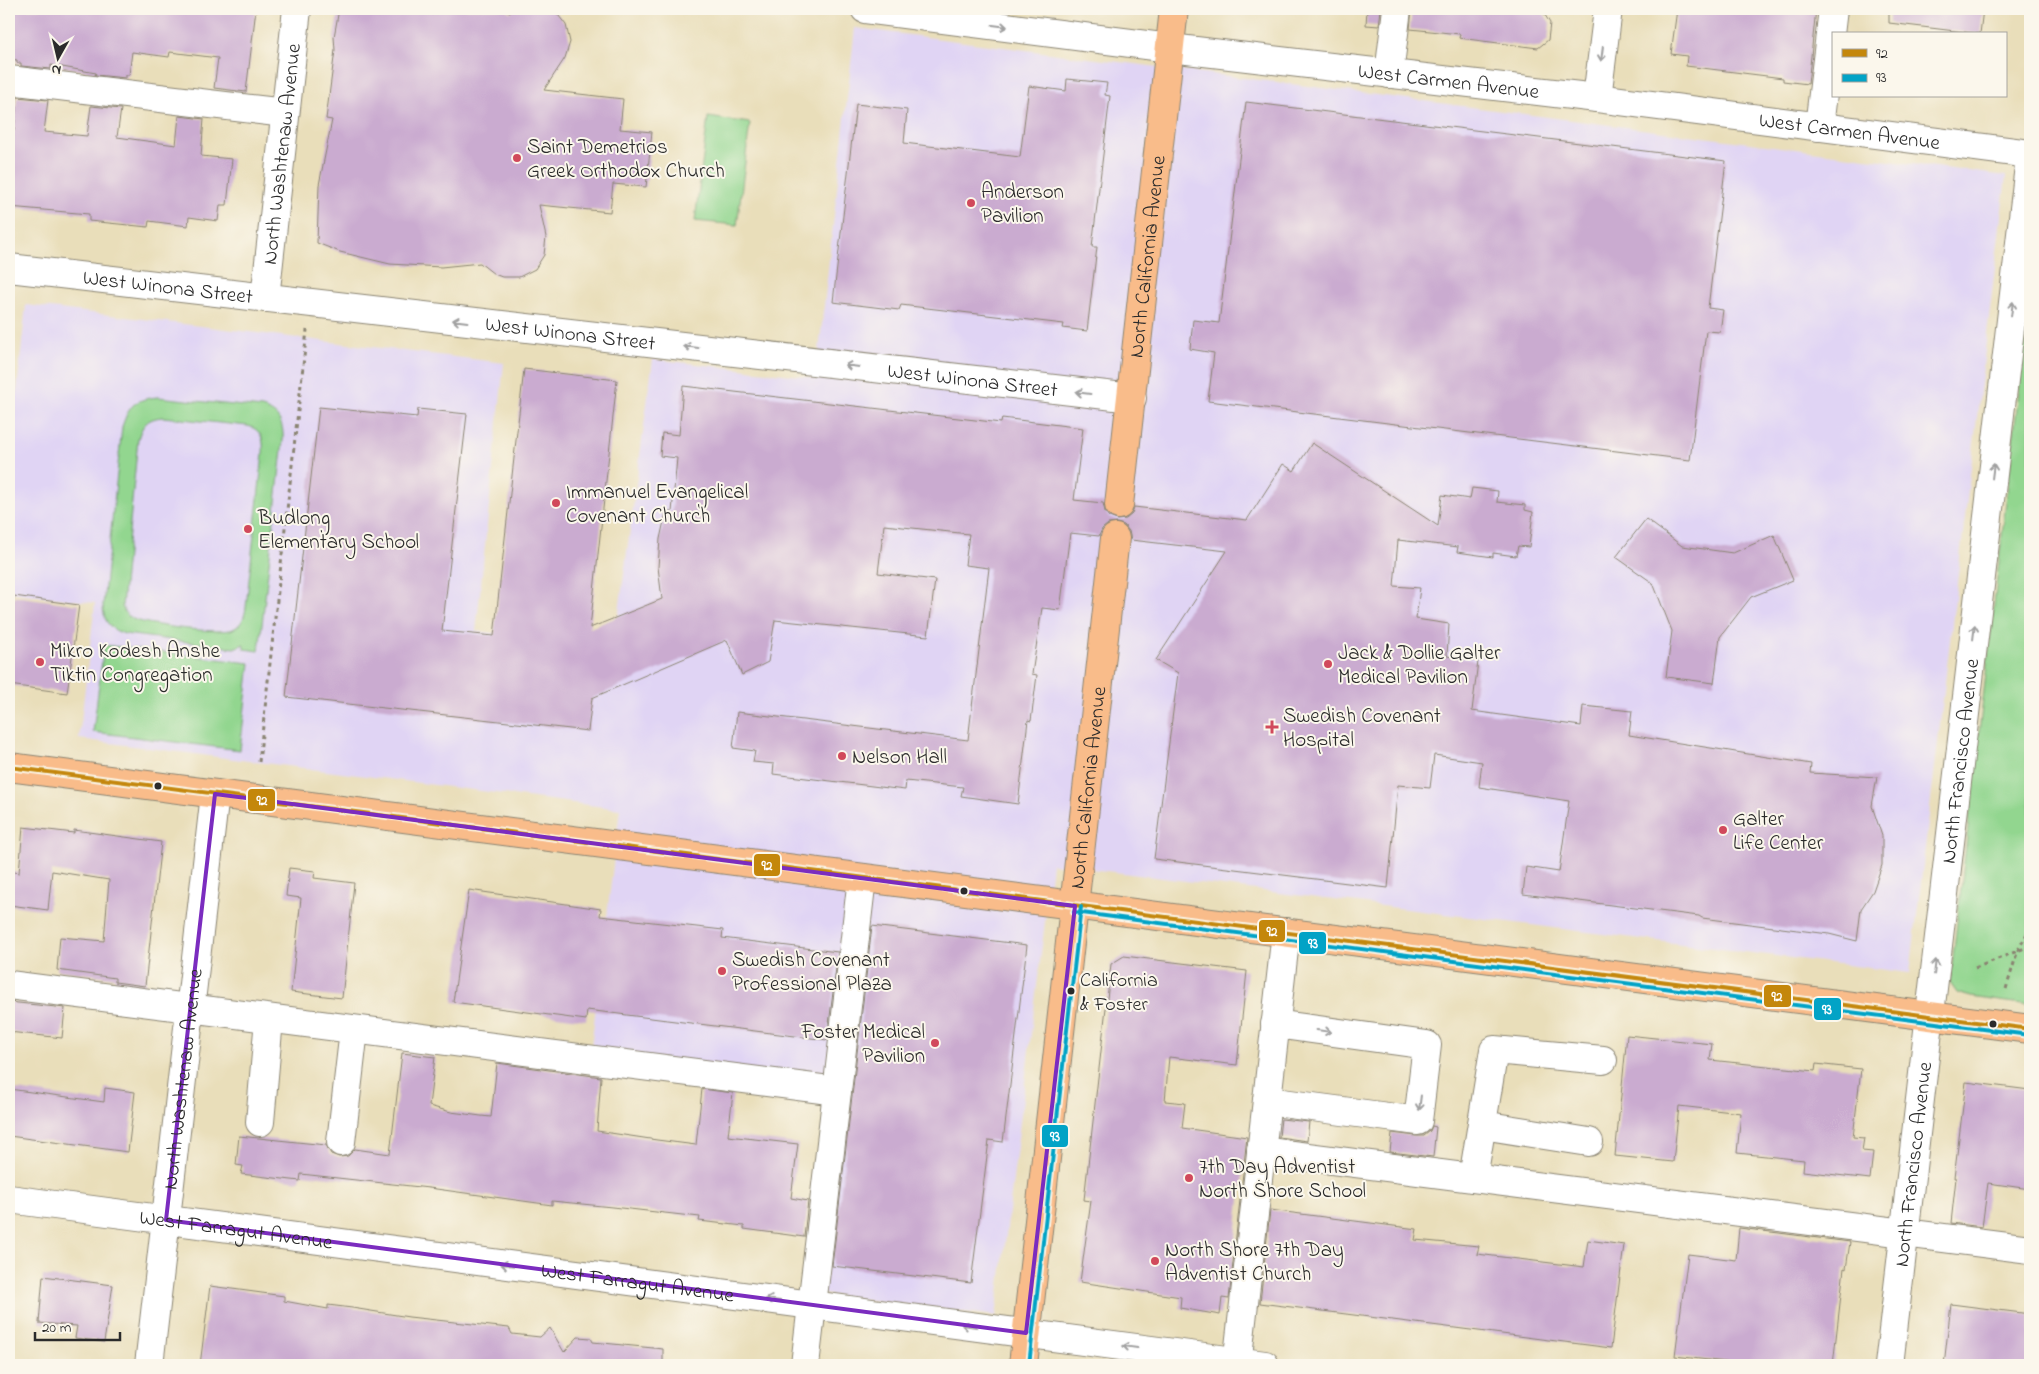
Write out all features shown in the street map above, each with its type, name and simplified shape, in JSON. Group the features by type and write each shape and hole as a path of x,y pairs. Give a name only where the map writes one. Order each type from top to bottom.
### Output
{"main road":[{"name":"North California Avenue","path":"1119,505 1174,9"},
{"name":"North California Avenue","path":"1022,1365 1115,538"},
{"path":"9,767 2030,1029"}],"street":[{"name":"North Washtenaw Avenue","path":"265,298 296,9"},
{"name":"West Carmen Avenue","path":"865,9 1170,48 1597,98 2030,156"},
{"path":"1389,74 1397,9"},
{"path":"1597,98 1608,9"},
{"path":"1819,127 1833,9"},
{"path":"9,80 285,113"},
{"name":"North Francisco Avenue","path":"1889,1365 2030,156"},
{"name":"West Winona Street","path":"9,268 1132,398"},
{"name":"North Washtenaw Avenue","path":"150,1365 216,794"},
{"path":"804,1365 862,878"},
{"path":"1237,1363 1286,932"},
{"path":"9,985 836,1091"},
{"path":"260,1122 269,1019"},
{"path":"1267,1102 1418,1121 1427,1045 1276,1024"},
{"path":"340,1142 354,1030"},
{"path":"1473,1178 1494,1050 1603,1060"},
{"path":"1482,1125 1589,1142"},
{"path":"1261,1151 2030,1249"},
{"name":"West Farragut Avenue","path":"9,1199 1026,1333 1237,1363 1265,1365"}],"path":[{"path":"258,762 307,328"},
{"path":"2006,990 2018,950 2030,928"},
{"path":"1975,968 2030,946"}],"highlighted area":[{"path":"215,794 1075,906 1026,1333 166,1220"}],"shaded area":[{"name":"Swedish Covenant Hospital","path":"855,28 2006,176 1910,973 1052,864 996,1316 815,1293 839,1088 590,1056 620,809 79,739 95,603 9,592 9,467 26,305 504,363 476,631 614,649 653,359 816,378"}],"green space":[{"path":"708,117 750,123 737,225 695,221"},
{"path":"2030,295 2030,1005 1971,997 1957,993 1950,983"},
{"path":"158,397 262,408 276,416 283,429 259,651 244,649 244,644 234,648 125,634 111,627 104,616 103,605 122,427 127,413 134,404 144,399","holes":["163,417 248,426 259,433 263,448 246,607 245,614 239,625 226,631 214,631 150,624 131,618 125,613 122,606 138,439 143,426 153,419"]},
{"path":"104,645 250,663 240,750 93,732"}],"building":[{"path":"9,9 256,9 246,92 214,88 218,58 170,52 169,57 132,52 129,75 126,75 126,78 95,75 96,73 51,65 51,69 21,66 21,63 17,63 17,60 9,59"},
{"path":"339,9 504,9 510,12 517,9 549,9 555,11 566,25 570,42 565,58 544,90 623,99 620,129 652,132 646,187 613,184 610,212 539,205 546,237 544,255 535,269 519,277 502,277 494,274 480,263 441,267 390,264 340,252 317,243 319,185 332,120 326,119 335,50 334,37"},
{"path":"1367,9 1381,9 1379,26 1366,25"},
{"path":"1412,9 1517,9 1543,12 1550,23 1548,40 1538,48 1459,38 1460,34 1410,29"},
{"path":"1677,9 1816,9 1808,84 1783,81 1783,78 1686,66 1687,56 1671,54"},
{"path":"1889,9 1983,9 1980,32 1963,32 1889,23"},
{"name":"Anderson Pavilion","path":"1067,79 1107,83 1105,95 1110,96 1092,247 1097,247 1087,331 1063,328 1064,324 901,305 899,310 833,302 856,104 907,110 904,143 1020,157 1029,86 1066,91"},
{"path":"17,97 48,100 44,132 87,136 91,106 121,109 117,137 176,145 179,116 204,119 201,156 232,159 227,205 220,205 218,221 189,217 188,226 149,221 148,227 89,221 89,214 9,207 10,131 14,131"},
{"path":"1246,102 1726,161 1708,308 1723,310 1720,332 1706,331 1690,460 1208,401 1214,353 1190,349 1193,320 1219,323"},
{"path":"524,369 617,380 590,628 662,599 658,567 660,539 666,512 672,512 677,458 660,456 662,433 679,435 683,386 1001,423 1002,418 1083,428 1074,500 1103,503 1105,512 1109,517 1117,520 1126,519 1132,514 1134,507 1247,520 1283,464 1294,471 1312,443 1438,526 1442,495 1470,499 1472,488 1498,491 1497,502 1525,505 1525,510 1533,512 1529,547 1518,546 1516,556 1493,553 1493,557 1457,552 1458,547 1398,540 1394,586 1420,588 1416,619 1449,624 1447,656 1478,661 1472,711 1581,726 1583,706 1632,711 1629,735 1811,764 1810,773 1877,777 1872,806 1882,836 1882,865 1873,891 1861,909 1857,941 1829,934 1523,894 1526,867 1559,872 1569,801 1479,787 1482,762 1434,755 1430,788 1398,785 1388,888 1154,859 1178,673 1156,660 1227,551 1131,540 1129,531 1124,525 1117,523 1108,524 1102,529 1099,536 1070,533 1060,610 1042,608 1032,674 1037,675 1031,721 1028,720 1018,804 961,796 963,787 906,781 905,790 773,774 774,764 753,762 755,751 733,748 737,712 968,740 989,568 965,565 969,534 884,525 878,573 935,580 928,636 775,620 768,662 742,675 727,640 592,698 588,731 286,697 319,407 417,417 418,409 467,414 442,631 494,636"},
{"path":"1646,519 1682,546 1733,553 1774,535 1793,580 1751,597 1720,637 1714,683 1666,677 1672,631 1653,583 1616,557"},
{"name":"Mikro Kodesh Anshe Tiktin Congregation","path":"14,596 79,605 67,693 9,685 9,640"},
{"path":"23,827 74,833 74,830 161,842 145,986 115,982 115,978 57,970 60,937 104,941 109,880 52,871 48,910 9,905 9,871 19,873"},
{"path":"289,868 315,871 314,878 354,883 342,998 291,992 301,898 286,896"},
{"path":"469,890 601,909 600,916 723,930 722,938 838,952 827,1040 587,1010 586,1020 453,1002"},
{"name":"Foster Medical Pavilion","path":"872,926 1027,945 1003,1142 989,1140 971,1283 832,1266"},
{"path":"1124,956 1247,971 1237,1065 1169,1057 1165,1101 1185,1103 1182,1128 1247,1137 1229,1299 1222,1298 1220,1315 1180,1308 1181,1297 1080,1282 1091,1201 1084,1200 1111,964"},
{"path":"9,1002 65,1008 62,1038 9,1032"},
{"path":"1627,1035 1712,1044 1710,1060 1815,1071 1816,1064 1861,1069 1853,1137 1864,1138 1862,1151 1873,1152 1870,1179 1803,1171 1804,1160 1737,1153 1741,1113 1679,1106 1673,1162 1615,1156"},
{"path":"402,1053 435,1057 429,1106 451,1112 491,1117 497,1063 601,1077 597,1131 696,1145 702,1089 733,1093 728,1136 798,1144 791,1198 808,1201 804,1237 744,1229 744,1226 699,1221 700,1217 612,1207 552,1201 552,1205 429,1188 301,1174 300,1181 241,1174 243,1166 236,1165 239,1136 326,1145 331,1154 339,1157 348,1156 355,1149 390,1154"},
{"path":"1966,1082 2030,1090 2030,1189 1988,1183 1982,1227 1951,1223 1956,1178 1954,1178"},
{"path":"105,1088 135,1092 128,1152 9,1136 9,1089 104,1102"},
{"path":"1281,1119 1309,1122 1307,1141 1279,1137"},
{"path":"1432,1126 1436,1127 1433,1157 1390,1152 1392,1133 1424,1136 1430,1131"},
{"path":"1270,1210 1417,1229 1415,1240 1479,1246 1477,1254 1584,1267 1588,1240 1624,1245 1611,1348 1260,1303"},
{"path":"1739,1228 1850,1242 1846,1269 1844,1268 1833,1365 1734,1365 1734,1363 1675,1356 1688,1254 1736,1260"},
{"path":"43,1276 113,1285 104,1342 75,1338 77,1326 39,1323"},
{"path":"210,1286 284,1296 284,1301 328,1309 328,1305 409,1317 509,1328 512,1334 540,1337 550,1328 564,1352 578,1337 591,1338 593,1342 663,1349 663,1365 303,1365 277,1361 276,1365 200,1365"},
{"path":"1951,1304 2030,1314 2030,1365 1944,1365"}],"transit line":[{"name":"92","path":"9,767 2030,1029"},
{"name":"93","path":"1029,1365 1081,907"},
{"name":"93","path":"1074,912 2029,1035"}],"place":[{"name":"Saint Demetrios Greek Orthodox Church","path":"517,158"},
{"name":"Anderson Pavilion","path":"971,203"},
{"name":"Immanuel Evangelical Covenant Church","path":"556,503"},
{"name":"Budlong Elementary School","path":"248,529"},
{"name":"Mikro Kodesh Anshe Tiktin Congregation","path":"40,662"},
{"name":"Jack & Dollie Galter Medical Pavilion","path":"1328,664"},
{"name":"Swedish Covenant Hospital","path":"1272,727"},
{"name":"Nelson Hall","path":"842,756"},
{"name":"Galter Life Center","path":"1723,830"},
{"name":"Swedish Covenant Professional Plaza","path":"722,971"},
{"name":"California & Foster","path":"1071,991"},
{"name":"Foster Medical Pavilion","path":"935,1043"},
{"name":"7th Day Adventist North Shore School","path":"1189,1178"},
{"name":"North Shore 7th Day Adventist Church","path":"1155,1261"}]}
